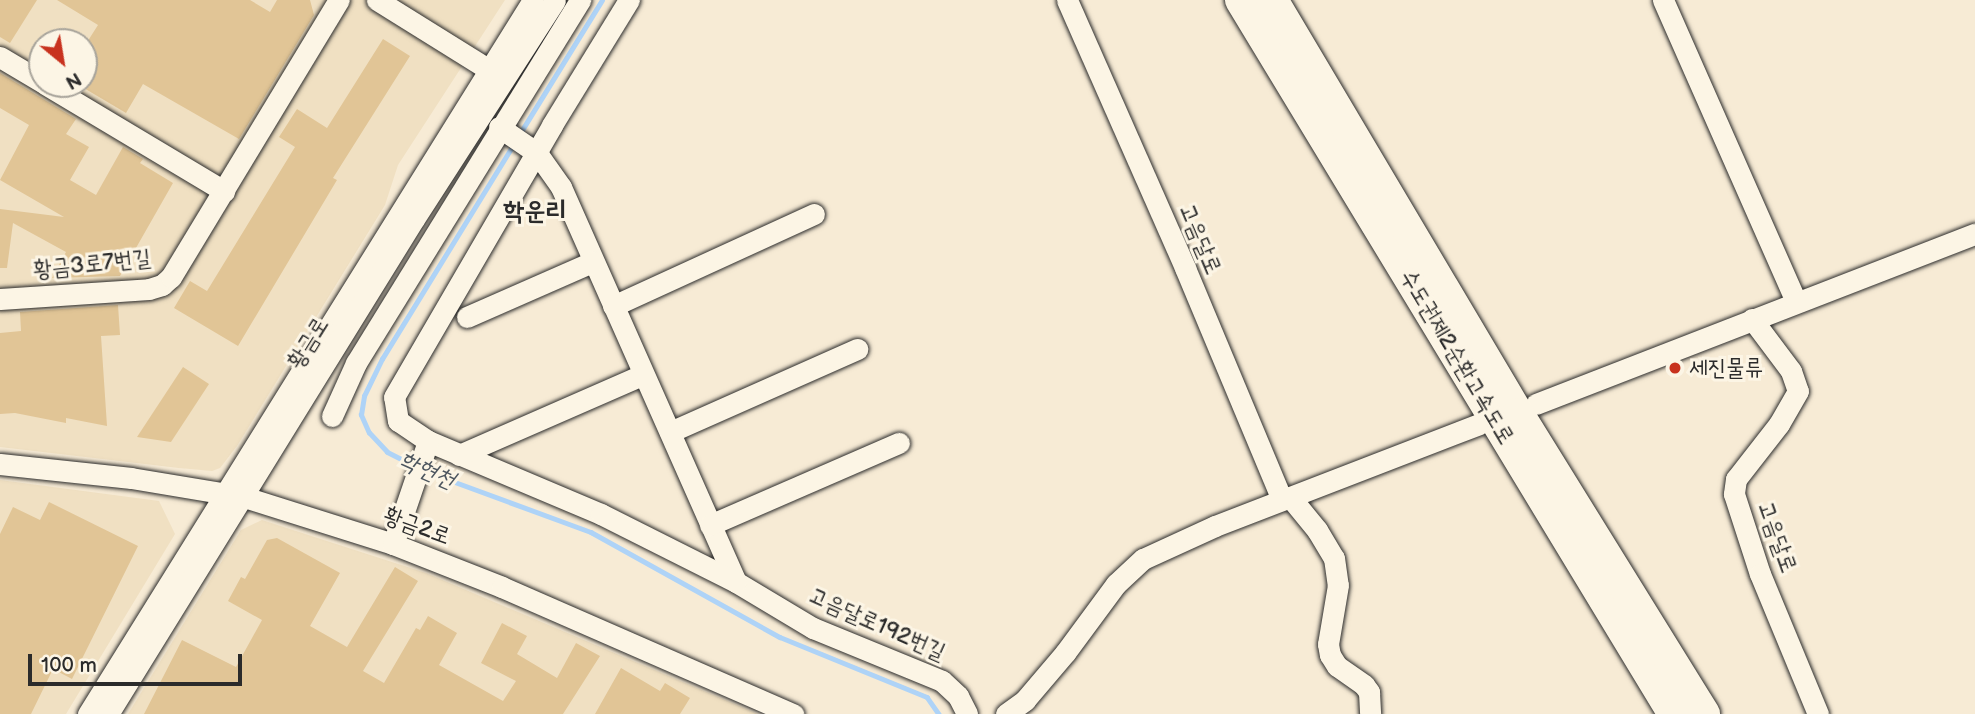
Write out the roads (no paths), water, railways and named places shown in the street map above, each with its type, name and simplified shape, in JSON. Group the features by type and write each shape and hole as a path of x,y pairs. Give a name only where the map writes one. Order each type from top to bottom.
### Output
{"highway":[{"name":"수도권제2순환고속도로","path":"1241,0 1674,714"},
{"name":"수도권제2순환고속도로","path":"1272,0 1518,414 1703,714"}],"street":[{"name":"황금3로7번길","path":"0,299 130,291 162,285 183,261 339,0"},
{"path":"377,0 496,74"},
{"name":"황금로","path":"108,714 235,495 496,74 533,0"},
{"name":"황금로","path":"496,74 555,0"},
{"path":"332,416 356,363 580,0"},
{"name":"고음달로192번길","path":"629,0 534,150 394,397 398,421 426,448 458,455 601,514 736,582 813,628 942,681 958,696 967,714"},
{"name":"고음달로","path":"1067,0 1286,498 1317,530 1334,558 1338,585 1328,644 1330,655 1337,666 1364,685 1368,692 1370,714"},
{"path":"1663,0 1796,301"},
{"path":"0,57 28,74"},
{"path":"69,98 224,191"},
{"path":"502,130 534,150 561,187 736,582"},
{"path":"613,306 814,214"},
{"path":"1536,404 1796,301 1975,234"},
{"path":"467,317 592,262"},
{"name":"고음달로","path":"1752,319 1791,371 1798,391 1779,424 1736,479 1734,494 1760,574 1818,714"},
{"path":"670,432 857,349"},
{"path":"458,455 642,375"},
{"path":"1006,714 1025,700 1128,570 1174,544 1479,424"},
{"path":"710,526 899,443"},
{"path":"393,544 426,448"},
{"name":"황금2로","path":"0,464 118,477 235,495 393,544 502,587 793,714"},
{"name":"황금로","path":"88,714 235,495"}],"waterway":[{"name":"학현천","path":"519,135 602,0"},
{"name":"학현천","path":"414,466 387,452 369,433 361,415 364,396 382,359 513,145"},
{"name":"학현천","path":"425,471 591,532 780,637 927,697 939,714"}],"place":[{"name":"세진물류","path":"1675,368"}],"district":[{"name":"학운리","path":"535,212"}]}
